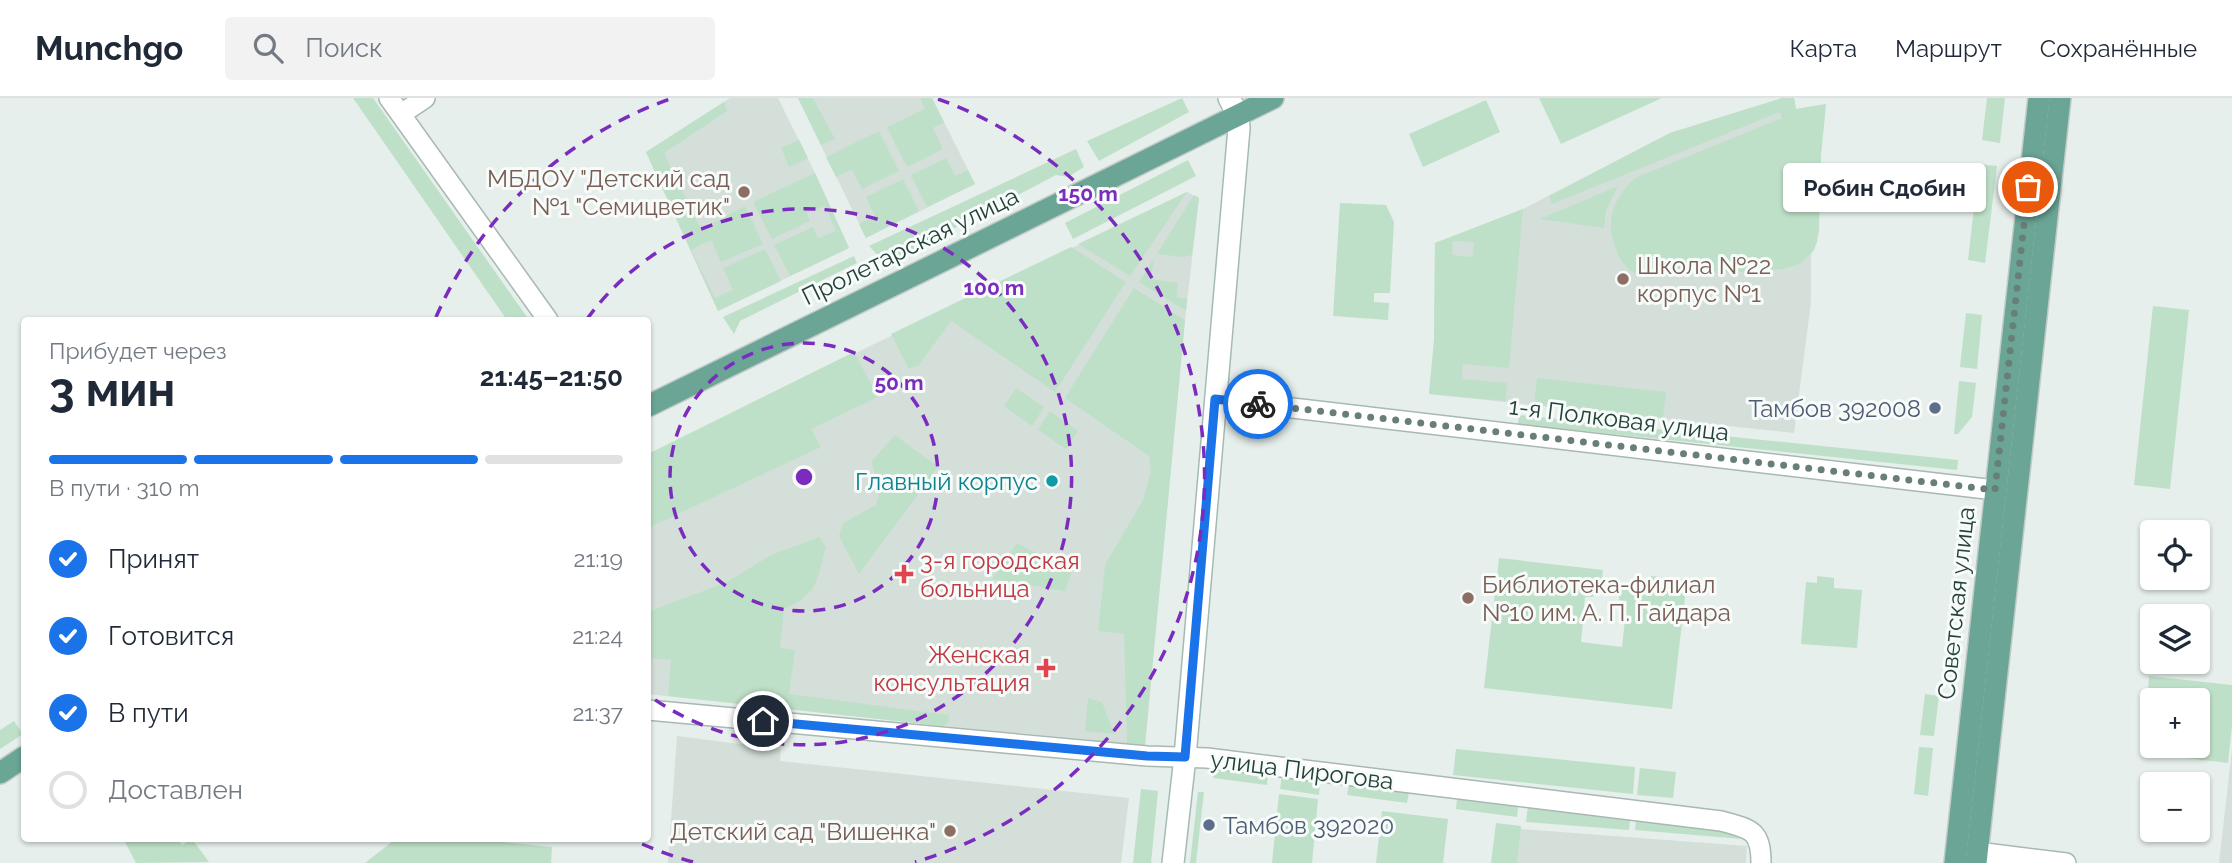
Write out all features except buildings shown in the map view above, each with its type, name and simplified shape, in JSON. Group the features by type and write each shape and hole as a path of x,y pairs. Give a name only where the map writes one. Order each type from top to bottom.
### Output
{"main road":[{"name":"Пролетарская улица","path":"651,404 1234,106 1273,98"},
{"name":"Советская улица","path":"1955,863 2039,98"},
{"path":"1977,858 2060,98"},
{"path":"1173,863 1185,757 1239,128 1234,106"},
{"name":"1-я Полковая улица","path":"1995,490 2016,493"},
{"path":"0,773 21,759"}],"street":[{"path":"425,98 395,106 546,317"},
{"name":"1-я Полковая улица","path":"1215,399 1995,490"},
{"name":"улица Пирогова","path":"651,710 1147,756 1185,757 1721,821 1755,833 1760,842 1761,863"},
{"path":"1977,858 2066,863"}],"shaded area":[{"name":"МБДОУ \"Детский сад №1 \"Семицветик\"","path":"730,98 778,98 849,248 718,311 646,152"},
{"path":"798,98 932,98 975,184 866,238"},
{"name":"Школа №22 корпус №1","path":"1782,98 1794,98 1796,109 1826,104 1811,257 1811,302 1794,433 1429,394 1434,341 1435,243 1523,209 1670,133"},
{"name":"3-я городская больница","path":"1187,192 1199,198 1145,745 651,694 651,453"},
{"name":"Детский сад \"Вишенка\"","path":"677,736 781,749 780,761 1129,798 1121,863 668,863"},
{"path":"2232,749 2232,863 2219,863"},
{"path":"1520,829 1747,846 1746,863 1516,863"}],"green space":[{"path":"353,98 373,98 527,317 505,317"},
{"path":"798,98 813,98 835,139 821,145"},
{"path":"920,98 932,98 944,122 933,128 943,149 907,167 887,127 925,109"},
{"path":"1182,98 1189,112 1099,161 1087,141"},
{"path":"1539,98 1662,98 1561,144"},
{"path":"1782,98 1794,98 1796,109 1826,104 1821,154 1819,230 1814,250 1800,264 1783,269 1647,278 1626,267 1611,233 1615,204 1635,178 1782,118 1780,112 1552,204 1549,196 1670,133"},
{"path":"1987,98 2005,98 2000,143 1982,140"},
{"path":"1486,100 1500,132 1423,167 1409,134"},
{"path":"724,102 727,111 664,153 701,229 745,206 763,244 721,262 711,240 691,250 715,298 733,290 723,268 765,249 781,281 718,311 646,152"},
{"path":"879,131 899,171 862,189 852,170 836,177 826,157"},
{"path":"799,140 808,158 789,167 781,148"},
{"path":"1076,149 1084,167 1068,177 1056,175 886,264 869,246"},
{"path":"946,158 955,176 968,170 975,184 927,207 911,175"},
{"path":"1188,160 1196,176 1073,239 1065,223"},
{"path":"1979,164 1997,166 1985,263 1968,260"},
{"path":"815,173 849,248 790,276 774,245 813,227 818,238 836,231 825,206 807,213 810,221 772,239 753,202"},
{"path":"903,179 919,211 866,238 859,224 875,216 866,197"},
{"path":"1618,186 1606,210 1604,228 1540,219"},
{"path":"1187,192 1130,276 1078,244"},
{"path":"1194,195 1199,198 1192,255 1182,257 1157,254"},
{"path":"1340,203 1386,205 1394,222 1390,293 1374,293 1374,302 1389,303 1388,320 1333,316"},
{"path":"1523,209 1509,368 1463,364 1462,379 1507,383 1506,401 1429,394 1434,341 1435,243","holes":["1453,241 1474,242 1473,257 1452,255"]},
{"path":"1071,247 1126,282 1055,392 951,321 919,365 909,369 891,334"},
{"path":"854,256 857,263 740,321 734,334 723,317"},
{"path":"1154,258 1151,279 1178,283 1177,297 1187,299 1186,311 1139,282"},
{"path":"1134,288 1185,320 1145,745 1127,743 1124,634 1098,631 1105,565 1143,500 1151,471 1149,456 1065,398"},
{"path":"2153,306 2189,310 2170,489 2134,485"},
{"path":"1966,313 1982,315 1977,369 1960,367"},
{"path":"854,352 878,397 811,429 821,447 651,527 651,453"},
{"path":"1537,378 1666,392 1663,418 1534,404"},
{"path":"1959,381 1976,383 1972,417 1958,434 1954,434"},
{"path":"1016,388 1044,407 1032,426 1004,406"},
{"path":"1050,411 1078,431 1066,449 1038,430"},
{"path":"1519,415 1958,460 1957,470 1518,424"},
{"path":"895,435 938,467 859,574 839,536 843,523 876,505 881,487 871,462"},
{"path":"819,537 826,547 810,592 784,609 780,648 795,650 789,694 949,715 948,723 943,726 668,696 671,660 651,658 651,611 727,582 771,555"},
{"path":"1017,543 1072,571 1065,591 992,579"},
{"path":"1499,558 1603,570 1600,592 1592,597 1585,597 1581,642 1622,647 1627,601 1619,600 1620,589 1649,592 1651,576 1687,580 1672,709 1484,688"},
{"path":"1817,576 1834,578 1834,588 1862,590 1857,648 1801,644 1806,582 1817,583"},
{"path":"2149,676 2232,685 2228,763 2186,758 2210,758 2210,688 2148,688"},
{"path":"1925,694 1939,696 1934,736 1920,735"},
{"path":"1088,698 1102,702 1114,734 1085,731"},
{"path":"14,721 21,735 0,749 0,730"},
{"path":"1919,747 1933,748 1928,796 1914,794"},
{"path":"1456,749 1635,767 1633,794 1453,775"},
{"path":"1215,767 1268,774 1267,785 1213,778"},
{"path":"1640,768 1676,772 1673,798 1637,795"},
{"path":"1282,776 1320,781 1319,795 1280,789"},
{"path":"1349,784 1409,792 1407,803 1347,795"},
{"path":"1141,789 1158,791 1151,863 1133,863"},
{"path":"1198,792 1204,792 1196,863 1190,863"},
{"path":"1279,794 1318,799 1312,863 1272,863"},
{"path":"1457,798 1518,806 1517,817 1456,809"},
{"path":"1528,806 1630,819 1629,830 1526,822"},
{"path":"1382,811 1448,819 1443,863 1376,863"},
{"path":"1636,819 1719,830 1742,839 1635,830"},
{"path":"1496,823 1521,826 1517,863 1491,863"},
{"path":"125,842 180,842 182,845 194,842 209,862 136,863"},
{"path":"392,842 503,842 552,847 551,863 365,863"}],"way so far":[{"path":"1258,404 1995,490 2028,187"}],"place":[{"name":"Робин Сдобин","path":"2028,187"},
{"name":"МБДОУ \"Детский сад №1 \"Семицветик\"","path":"744,192"},
{"name":"Школа №22 корпус №1","path":"1623,279"},
{"name":"Тамбов 392008","path":"1935,408"},
{"name":"Главный корпус","path":"1052,481"},
{"name":"3-я городская больница","path":"904,574"},
{"name":"Библиотека-филиал №10 им. А. П. Гайдара","path":"1468,598"},
{"name":"Женская консультация","path":"1046,668"},
{"name":"Тамбов 392020","path":"1209,825"},
{"name":"Детский сад \"Вишенка\"","path":"950,831"}],"route":[{"path":"763,721 1147,756 1185,757 1215,399 1258,404"}]}
